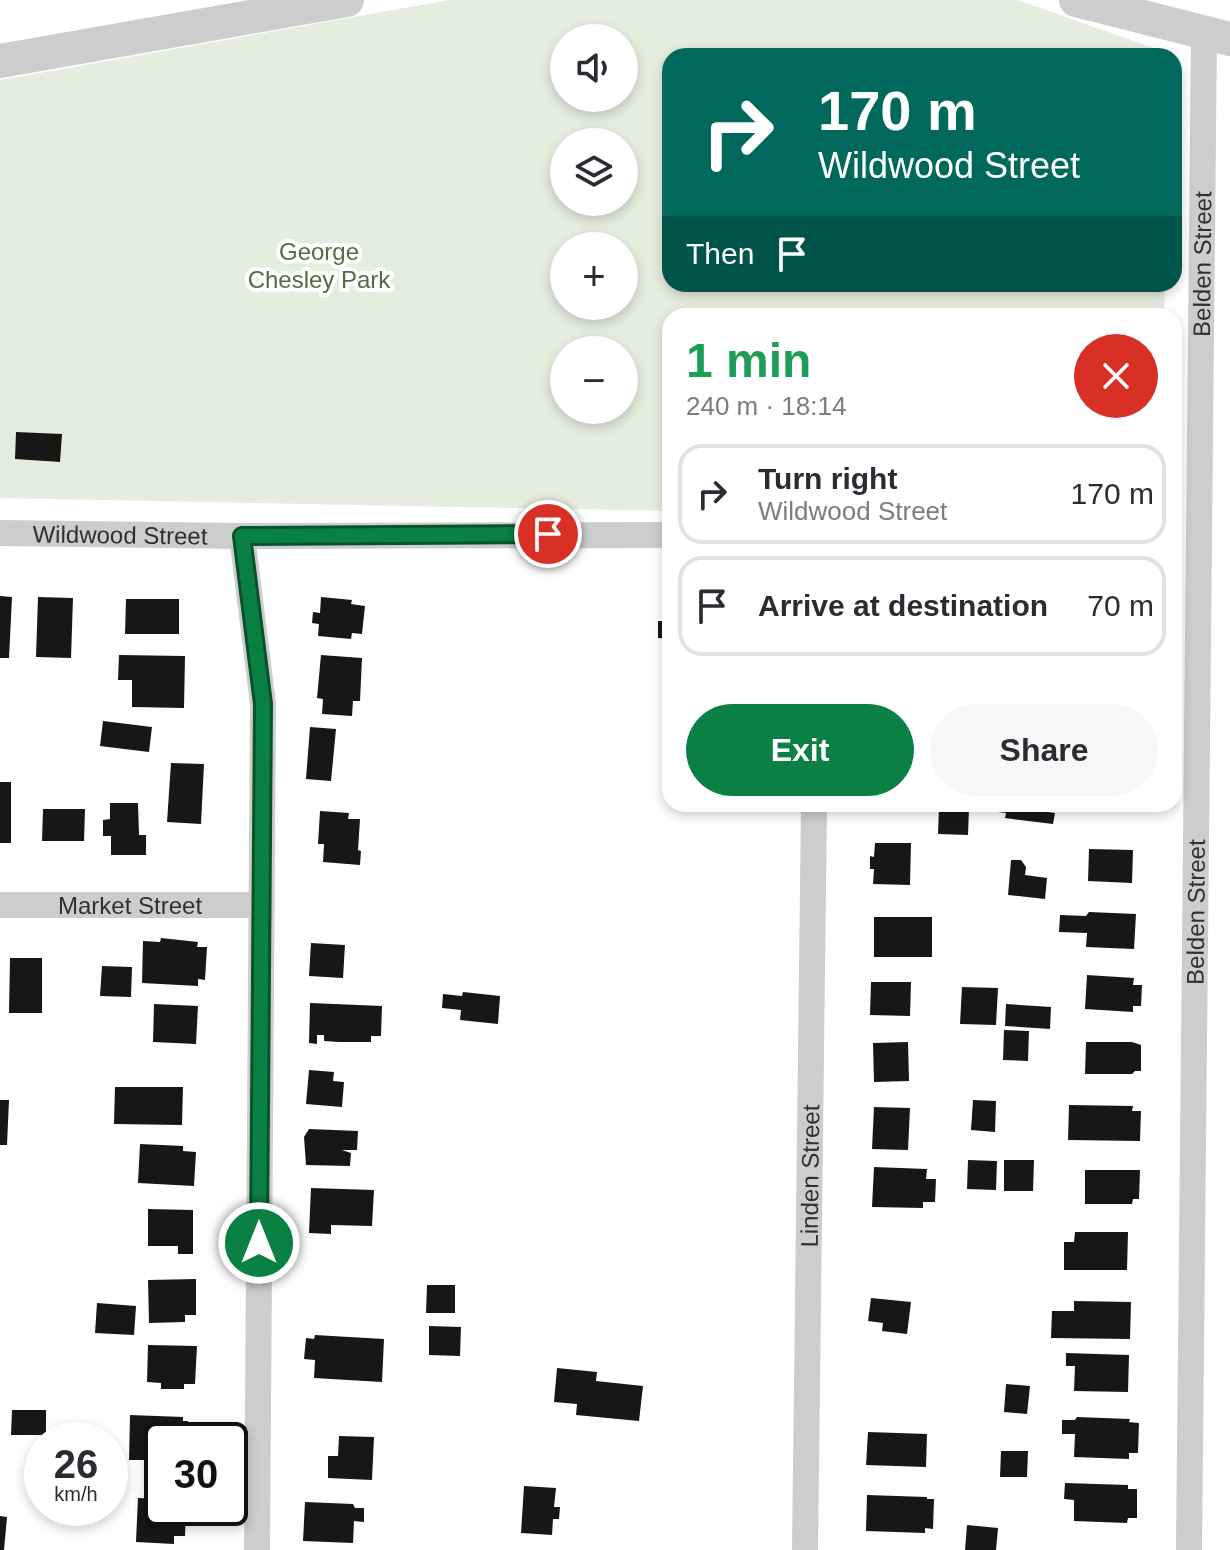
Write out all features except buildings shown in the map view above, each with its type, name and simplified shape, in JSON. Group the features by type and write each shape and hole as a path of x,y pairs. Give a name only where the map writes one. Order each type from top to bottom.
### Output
{"street":[{"path":"0,61 347,0"},
{"path":"1076,0 1217,36"},
{"name":"Belden Street","path":"1189,1550 1186,545 1217,36"},
{"name":"Wildwood Street","path":"0,533 662,535"},
{"path":"242,536 263,704 257,1550"},
{"name":"Linden Street","path":"805,1550 814,812"},
{"name":"Market Street","path":"0,905 261,905"}],"green space":[{"name":"George Chesley Park","path":"449,0 1018,0 1153,48 662,48 662,292 1165,292 1164,308 662,308 662,511 0,498 0,80"}],"route":[{"path":"259,1243 263,704 242,536 548,534"}]}
